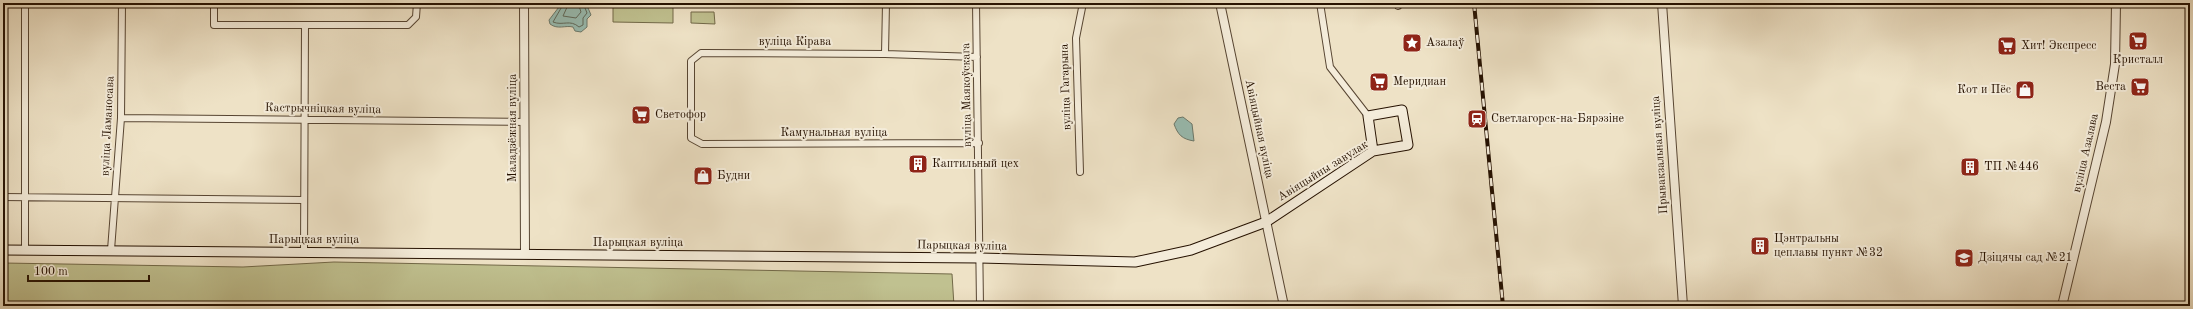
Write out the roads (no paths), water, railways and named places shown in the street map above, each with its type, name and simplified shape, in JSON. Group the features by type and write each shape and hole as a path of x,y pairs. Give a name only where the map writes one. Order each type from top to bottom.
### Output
{"main road":[{"name":"Авіяцыйны завулак","path":"1266,222 1373,151 1408,145 1402,110 1368,116"},
{"path":"1368,116 1373,151"},
{"name":"Парыцкая вуліца","path":"3,250 980,258 1135,262 1191,250 1266,222"}],"street":[{"path":"25,3 25,250"},
{"name":"вуліца Ламаносава","path":"111,250 121,118 122,3"},
{"path":"214,3 214,25 408,25 416,17 417,3"},
{"name":"Маладзёжная вуліца","path":"524,3 525,254"},
{"path":"885,54 886,3"},
{"name":"вуліца Маякоўскага","path":"976,3 980,306"},
{"name":"вуліца Гагарына","path":"1080,172 1076,38 1083,3"},
{"name":"Авіяцыйная вуліца","path":"1220,3 1284,306"},
{"path":"1320,3 1330,67 1368,116"},
{"name":"Прывакзальная вуліца","path":"1662,3 1683,306"},
{"name":"вуліца Азалава","path":"2062,306 2106,122 2114,64 2116,3"},
{"path":"304,252 305,25"},
{"name":"вуліца Кірава","path":"691,138 691,61 701,53 885,54 977,57"},
{"name":"Кастрычніцкая вуліца","path":"121,118 525,122"},
{"name":"Камунальная вуліца","path":"691,138 702,144 979,144"},
{"path":"3,197 304,200"}],"water":[{"path":"562,3 586,3 591,15 587,19 587,27 581,32 575,31 573,27 556,27 550,24 549,20"},
{"path":"1183,117 1192,124 1194,141 1183,138 1179,134 1174,124 1178,118"}],"railway":[{"path":"1474,3 1503,306"}],"place":[{"name":"Кристалл","path":"2138,41"},
{"name":"Азалаў","path":"1412,43"},
{"name":"Хит! Экспресс","path":"2007,46"},
{"name":"Меридиан","path":"1379,82"},
{"name":"Веста","path":"2140,87"},
{"name":"Кот и Пёс","path":"2025,90"},
{"name":"Светофор","path":"641,115"},
{"name":"Светлагорск-на-Бярэзіне","path":"1477,119"},
{"name":"Каптильный цех","path":"918,164"},
{"name":"ТП №446","path":"1970,167"},
{"name":"Будни","path":"703,176"},
{"name":"Цэнтральны цеплавы пункт №32","path":"1760,246"},
{"name":"Дзіцячы сад №21","path":"1964,258"}]}
